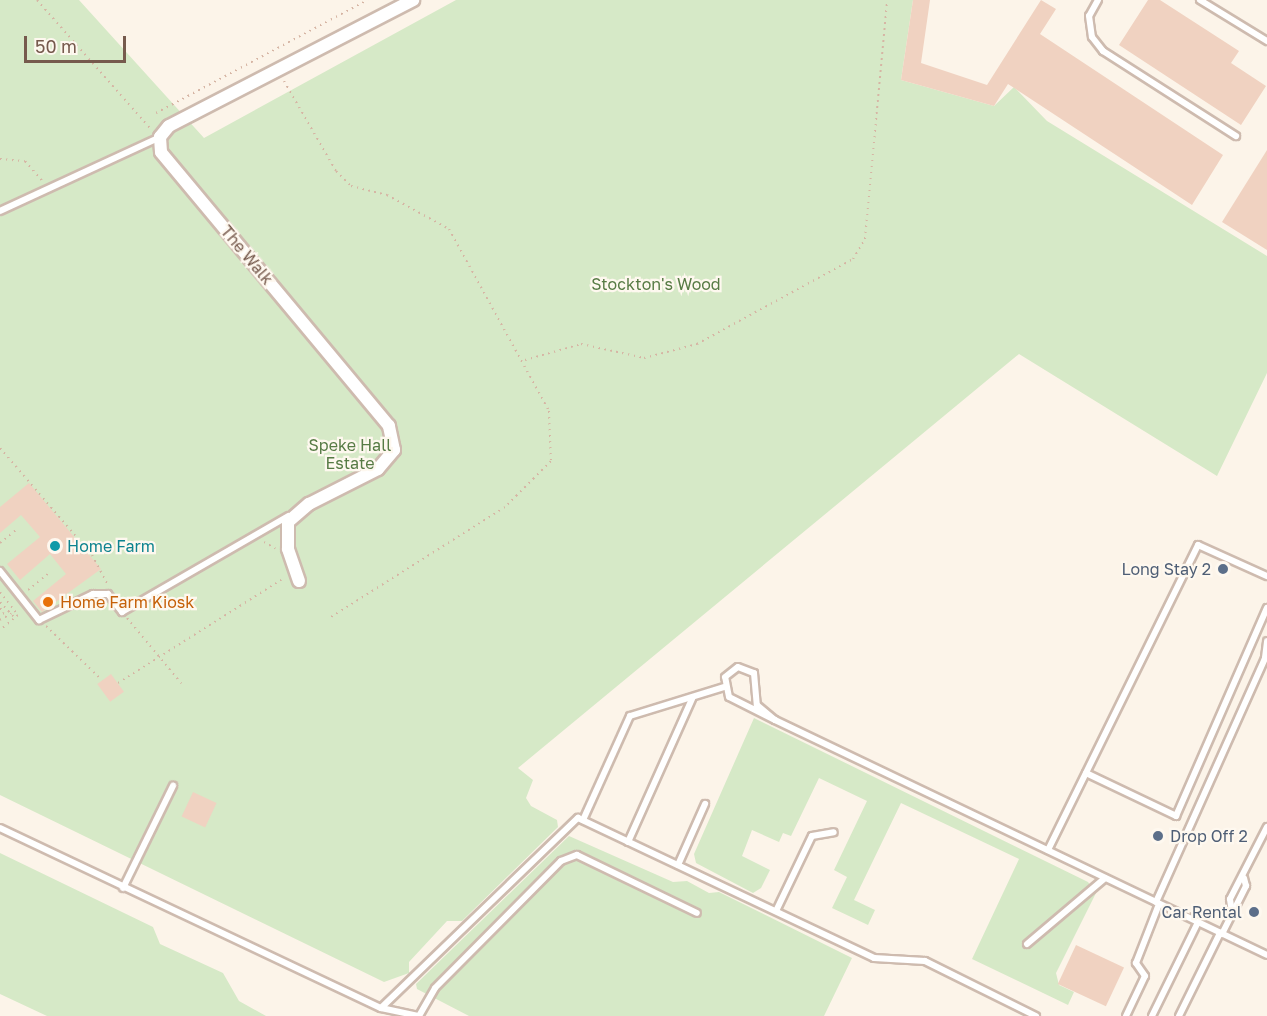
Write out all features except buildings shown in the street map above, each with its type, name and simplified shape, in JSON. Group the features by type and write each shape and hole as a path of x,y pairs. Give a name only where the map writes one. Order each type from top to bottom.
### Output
{"street":[{"path":"160,137 169,126 413,0"},
{"name":"The Walk","path":"160,137 161,152 389,426 394,450 378,469 294,513"},
{"path":"294,513 286,534 296,576"}],"lane":[{"path":"1098,0 1089,16 1092,37 1103,51 1236,136"},
{"path":"1200,0 1267,41"},
{"path":"0,211 160,137"},
{"path":"0,571 39,620 93,594 108,594 122,612 294,513"},
{"path":"1048,850 1198,545 1267,576"},
{"path":"1086,773 1176,816 1267,608"},
{"path":"1126,1016 1145,976 1136,963 1158,903 1266,656 1267,642"},
{"path":"583,820 630,717 652,705 692,699 724,687 732,669 749,669 759,684 757,705 775,720"},
{"path":"724,687 734,705 775,720 1267,955"},
{"path":"628,842 692,699"},
{"path":"123,888 173,786"},
{"path":"678,865 705,804"},
{"path":"381,1008 578,818 874,958 925,961 1036,1016"},
{"path":"0,828 381,1008 418,1016 435,988 561,861 577,855 697,913"},
{"path":"1179,1016 1246,886 1244,878 1267,828"},
{"path":"776,911 812,836 834,831"},
{"path":"1027,944 1105,878"},
{"path":"1152,1016 1198,922"}],"path":[{"path":"37,0 160,137"},
{"path":"156,113 368,0"},
{"path":"524,360 581,344 644,358 697,344 853,259 865,239 887,0"},
{"path":"278,70 336,171 351,186 387,195 449,229 524,360 549,411 551,460 505,507 328,619"},
{"path":"0,159 25,161 36,169 47,190"},
{"path":"0,448 107,574 108,594"},
{"path":"0,543 15,530"},
{"path":"21,595 49,573"},
{"path":"118,683 156,654 296,576"},
{"path":"0,592 18,615 1,627"},
{"path":"0,601 15,618"},
{"path":"0,608 0,615"},
{"path":"122,612 181,683"},
{"path":"0,620 11,614"},
{"path":"39,620 102,680"}],"green space":[{"name":"Speke Hall Estate","path":"0,0 79,0 204,138 456,0 913,0 901,80 994,106 1014,87 1047,121 1267,256 1267,373 1217,476 1019,354 518,768 533,780 526,798 531,806 557,820 558,827 462,921 447,921 409,962 409,973 384,982 0,795"},
{"path":"754,718 1088,882 1096,893 1056,973 1059,985 1074,992 1068,1005 972,959 1019,859 901,803 854,900 875,910 868,925 832,908 847,877 834,870 867,801 819,778 791,836 783,833 779,842 752,830 742,856 770,870 761,888 753,893 696,863 694,854"},
{"path":"569,836 673,882 687,881 709,893 719,892 852,958 824,1016 469,1016 417,989 416,984"},
{"path":"0,853 153,927 160,944 223,973 239,1001 266,1016 47,1016 0,994"}],"place":[{"name":"Home Farm","path":"55,546"},
{"name":"Long Stay 2","path":"1223,569"},
{"name":"Home Farm Kiosk","path":"48,602"},
{"name":"Drop Off 2","path":"1158,836"},
{"name":"Car Rental","path":"1254,912"}],"park label":[{"name":"Stockton's Wood","path":"656,284"}]}
